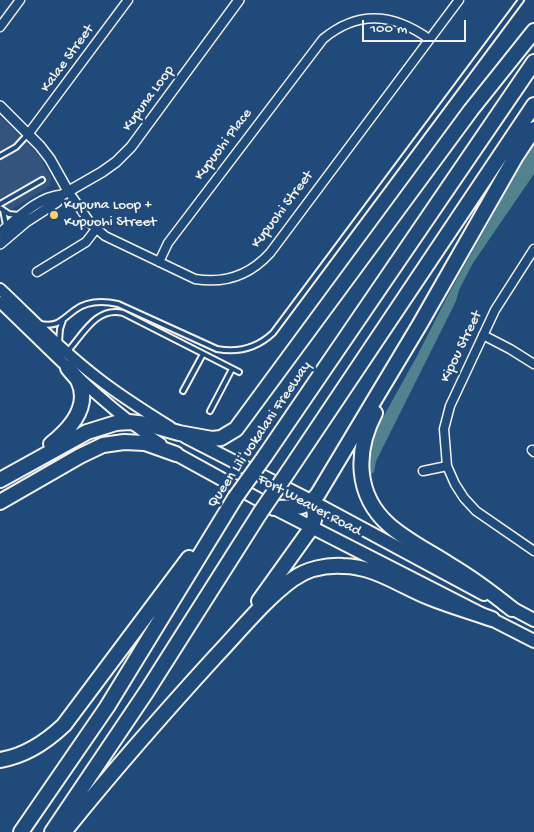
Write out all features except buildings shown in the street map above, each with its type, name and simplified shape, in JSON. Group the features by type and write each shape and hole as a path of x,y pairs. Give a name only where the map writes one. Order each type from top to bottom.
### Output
{"highway":[{"path":"0,480 87,432 103,426 129,422 147,424 179,433 212,439 221,438 240,426 466,118 534,31"},
{"name":"Queen Liliʻuokalani Freeway","path":"21,832 107,707 235,498 534,62"},
{"path":"52,832 148,692 260,513 534,106"},
{"path":"274,508 302,507 313,502 534,129"},
{"path":"420,324 368,427 361,455 362,479 366,492 377,511 395,530 479,583 512,609"},
{"path":"28,464 69,429 78,414 82,397 78,381 68,368"},
{"name":"Fort Weaver Road","path":"179,433 534,620"},
{"path":"0,502 80,456 103,445 124,442 145,443 176,454"},
{"name":"Fort Weaver Road","path":"176,454 274,508 534,641"},
{"path":"0,760 20,755 36,747 64,726 235,498"},
{"path":"231,640 312,527 315,516 313,502"},
{"path":"64,832 105,782 231,640 293,579 314,569 329,566 344,566 373,571 430,598 492,619"}],"main road":[{"path":"0,289 36,323 43,336"},
{"path":"0,302 43,336"},
{"name":"Fort Weaver Road","path":"43,336 58,345 122,397 179,433"},
{"name":"Fort Weaver Road","path":"43,336 68,368 129,422 176,454"}],"street":[{"path":"0,27 20,0"},
{"name":"Kalae Street","path":"29,134 128,0"},
{"name":"Kupuna Loop","path":"3,230 21,215 52,196 65,193 102,172 131,148 239,0"},
{"name":"Kupuohi Street","path":"0,106 29,134 50,159 65,193 96,229 113,241 195,279 205,281 231,278 255,267 270,253 459,0"},
{"name":"Kupuohi Place","path":"159,262 168,243 315,47 332,32 341,26 362,19 374,18 406,24 429,39"},
{"name":"Kupuna Loop","path":"0,244 26,222 57,202 65,193"},
{"path":"37,272 86,242 96,229"},
{"name":"Kipou Street","path":"534,249 504,295 483,336 450,406 444,429 447,466 455,484 476,511 534,551"},
{"path":"483,336 510,349 534,364"},
{"path":"423,471 447,466"}],"lane":[{"path":"36,323 51,325 64,320 82,306 104,302 118,304 217,349 243,350 267,339 521,0"},
{"path":"0,156 16,148 29,134"},
{"path":"1,207 42,180"},
{"path":"1,207 13,215 21,215"},
{"path":"1,207 3,230"},
{"path":"67,353 96,318 107,312 115,312 123,313 239,372"},
{"path":"58,345 60,329 64,320"},
{"path":"183,391 203,354"},
{"path":"210,411 232,369"}],"shaded area":[{"path":"0,117 40,157 51,177 50,186 0,216"}],"green space":[{"path":"534,142 534,174 473,263 376,461 374,472 371,474 371,452 376,430 449,293"}],"place":[{"name":"Kupuna Loop + Kupuohi Street","path":"54,215"}]}
